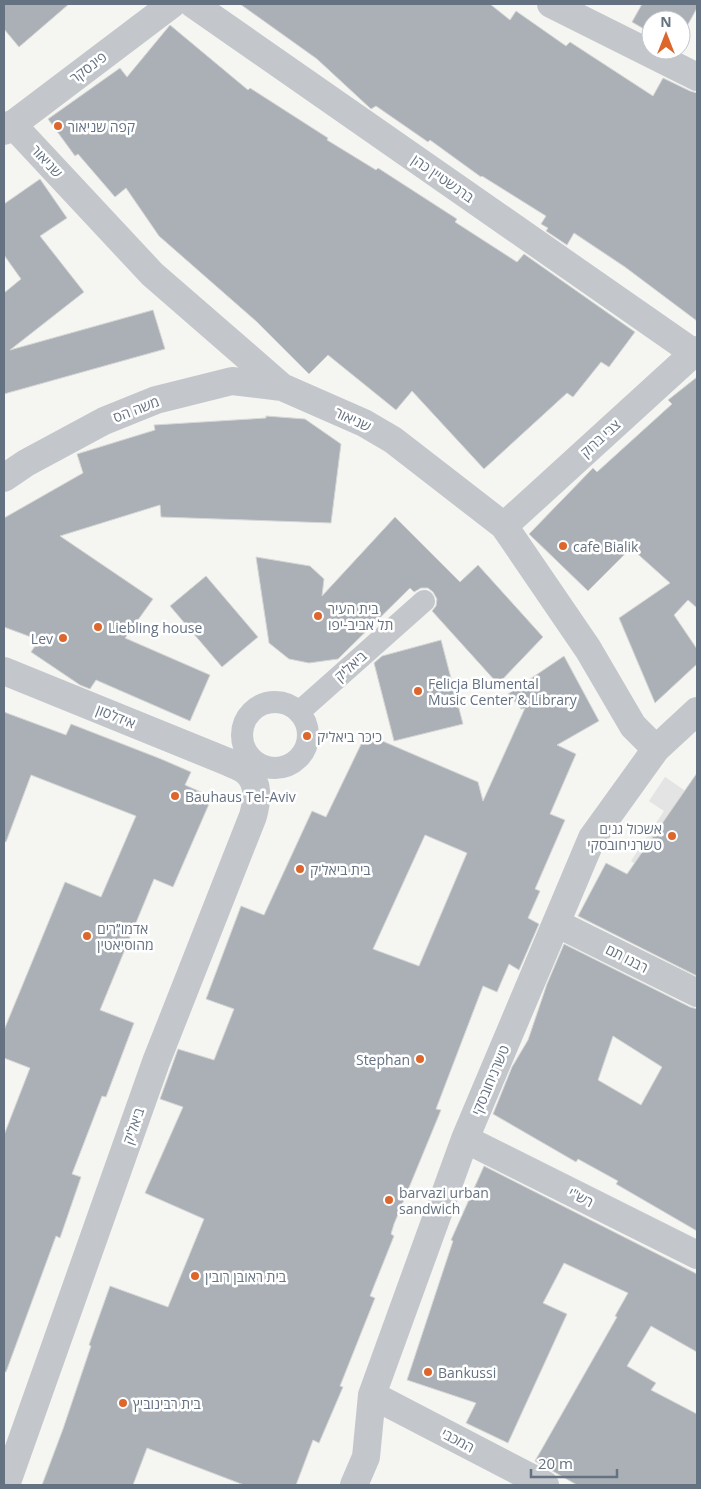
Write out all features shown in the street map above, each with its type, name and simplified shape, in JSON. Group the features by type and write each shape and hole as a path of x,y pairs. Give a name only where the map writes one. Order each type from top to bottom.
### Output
{"street":[{"name":"פינסקר","path":"8,128 172,4"},
{"name":"ברנשטיין כהן","path":"193,4 695,352"},
{"path":"551,4 697,76"},
{"name":"שניאור","path":"8,128 152,274 282,388 364,423 393,440 504,526 588,649 633,726 656,749"},
{"name":"צבי ברוק","path":"504,526 695,352"},
{"name":"משה הס","path":"4,478 26,463 104,421 156,400 232,381 282,388"},
{"name":"ביאליק","path":"6,1485 156,1062 253,816 257,802 256,785 243,765 249,756 242,741 243,724 252,710 268,702 285,704 299,712 424,600"},
{"name":"אידלסון","path":"4,671 243,765"},
{"name":"טשרניחובסקי","path":"354,1485 366,1457 372,1395 465,1139 592,838 656,749 697,710"},
{"path":"243,765 273,768 292,764 300,757 308,740 308,729 299,712"},
{"name":"רבנו תם","path":"556,923 697,993"},
{"name":"רש\"י","path":"465,1139 697,1255"},
{"name":"המכבי","path":"372,1395 545,1485"}],"shaded area":[{"name":"אשכול גנים טשרניחובסקי","path":"665,777 697,799 697,905 631,861 664,811 649,801"}],"building":[{"path":"4,4 69,4 19,47 4,29"},
{"path":"240,4 490,4 510,20 516,11 566,46 570,42 653,96 663,78 697,93 697,321 625,267 574,233 567,245 546,231 548,228 541,224 546,216 481,177 430,140 428,142 376,106 371,109 317,59"},
{"path":"642,4 697,4 691,19 691,10 641,10 641,27 632,22"},
{"path":"170,25 248,90 250,88 328,138 327,140 376,170 378,168 457,219 455,222 517,262 524,254 635,332 609,367 601,362 573,397 567,393 484,469 412,391 396,410 328,355 309,374 257,322 159,236 126,188 115,197 78,154 75,156 48,119 120,68 127,77"},
{"path":"40,179 67,218 40,236 84,292 10,350 153,310 165,349 4,394 4,293 21,279 4,255 4,204"},
{"path":"697,377 697,608 688,600 674,615 697,649 697,664 655,703 619,618 670,583 631,548 588,591 529,534 593,468 597,472 672,404 668,400"},
{"path":"266,416 305,419 341,444 331,523 161,517 160,505 60,536 153,599 125,638 210,675 190,721 96,680 90,689 80,685 31,652 39,640 4,627 4,518 83,473 77,454 155,430 154,425 266,418"},
{"path":"395,517 460,582 478,565 543,637 498,684 432,611 436,606 437,599 428,588 421,588 414,592 410,588 338,659 309,663 289,659 269,643 256,557 310,566 324,579 322,596"},
{"path":"206,576 258,637 222,667 170,606"},
{"name":"Felicja Blumental Music Center & Library","path":"441,640 463,724 394,741 374,663 382,656"},
{"path":"564,656 599,721 557,745 576,754 550,814 565,820 535,889 540,891 528,918 539,924 519,970 509,964 497,992 483,986 436,1109 441,1110 394,1224 391,1234 394,1236 370,1296 375,1298 340,1386 343,1387 319,1443 313,1440 296,1485 244,1485 147,1448 133,1485 42,1485 63,1429 91,1346 89,1345 110,1286 168,1307 204,1219 145,1193 183,1107 160,1099 178,1049 214,1060 234,1009 206,999 241,906 264,915 312,811 326,817 366,734 478,782 483,801 525,708 521,709 508,694","holes":["425,835 467,853 419,966 373,949"]},
{"path":"4,712 66,735 71,724 161,759 191,772 185,785 212,797 173,887 154,879 100,1010 134,1023 106,1097 102,1096 72,1174 81,1177 60,1238 56,1236 6,1372 4,1372 4,1135 30,1068 4,1058 4,1030 65,882 101,897 136,816 31,775 6,842 4,841"},
{"path":"697,773 697,976 578,916 606,863 627,874"},
{"path":"564,944 697,1009 697,1231 616,1184 618,1181 578,1159 576,1162 493,1114 512,1067 528,1040 547,984","holes":["613,1036 662,1067 641,1105 598,1080"]},
{"path":"484,1166 697,1274 697,1352 651,1326 627,1366 656,1383 651,1390 697,1414 697,1485 577,1485 535,1461 617,1317 615,1316 628,1293 564,1263 543,1303 567,1314 508,1443 466,1423 476,1403 407,1380 453,1241 451,1240"}],"place":[{"name":"קפה שניאור","path":"58,126"},
{"name":"cafe Bialik","path":"563,546"},
{"name":"בית העיר תל אביב-יפו","path":"318,616"},
{"name":"Liebling house","path":"98,627"},
{"name":"Lev","path":"63,638"},
{"name":"Felicja Blumental Music Center & Library","path":"418,691"},
{"name":"כיכר ביאליק","path":"307,736"},
{"name":"Bauhaus Tel-Aviv","path":"175,796"},
{"name":"אשכול גנים טשרניחובסקי","path":"672,836"},
{"name":"בית ביאליק","path":"300,869"},
{"name":"אדמו״רים מהוסיאטין","path":"87,936"},
{"name":"Stephan","path":"420,1059"},
{"name":"barvazi urban sandwich","path":"389,1200"},
{"name":"בית ראובן רובין","path":"195,1276"},
{"name":"Bankussi","path":"428,1372"},
{"name":"בית רבינוביץ","path":"123,1403"}]}
